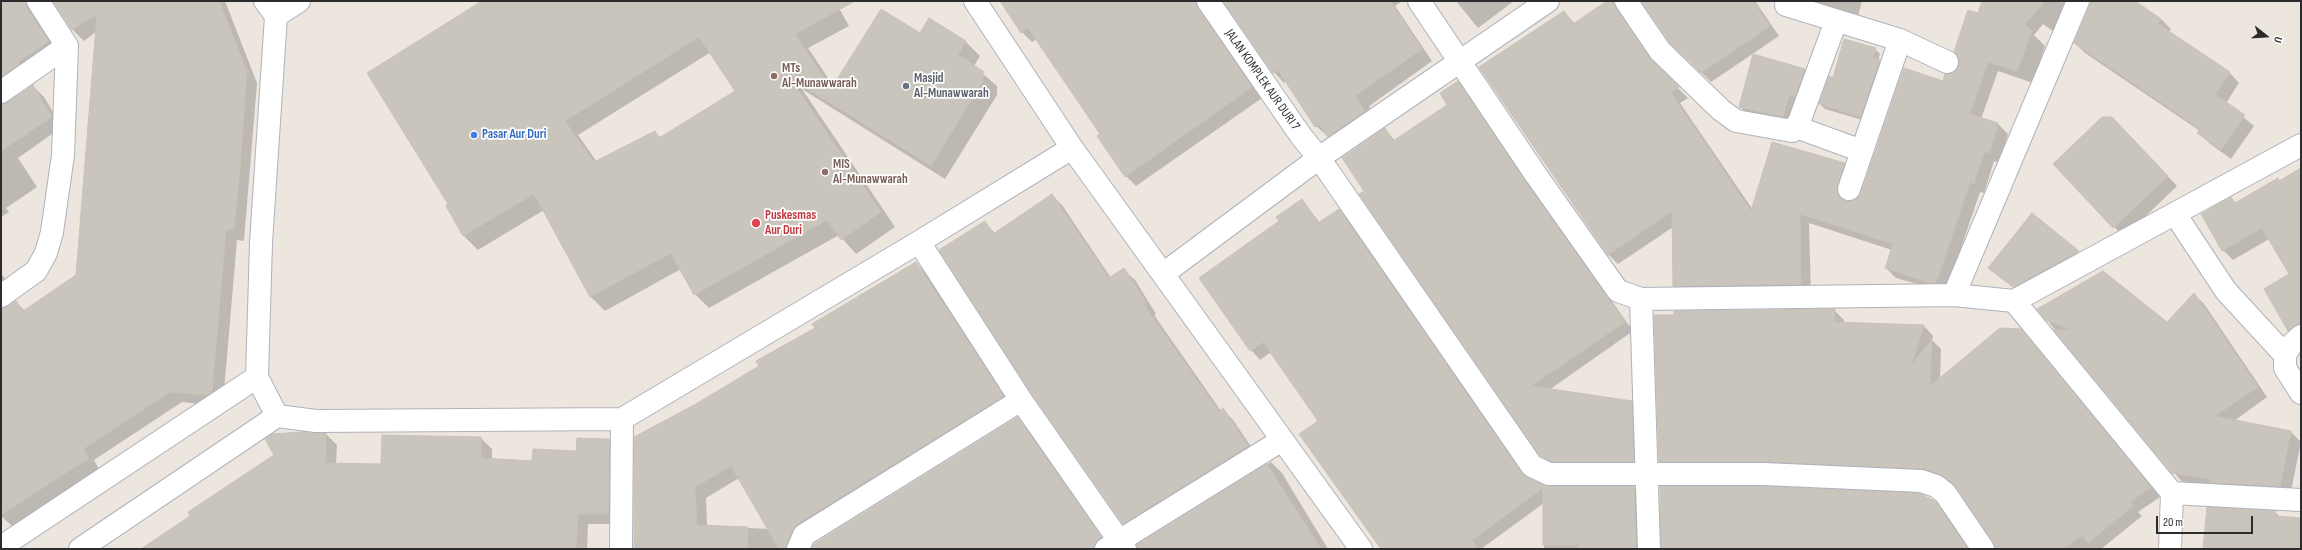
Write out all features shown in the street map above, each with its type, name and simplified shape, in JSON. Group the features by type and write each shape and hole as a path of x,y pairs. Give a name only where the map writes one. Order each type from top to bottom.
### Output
{"street":[{"path":"1,296 36,271 46,254 52,232 63,155 68,46 38,1"},
{"path":"277,416 257,377 270,9 299,1"},
{"path":"975,1 1072,148 1361,549"},
{"name":"JALAN KOMPLEK AUR DURI 7","path":"1208,1 1301,136 1319,158 1532,466 1549,474 1764,474 1921,481 1936,486 1945,493 1983,549"},
{"path":"1419,1 1458,60 1618,291 1641,299 1954,295 2014,301 2301,145"},
{"path":"1163,274 1319,158 1458,60 1548,1"},
{"path":"1626,1 1660,51 1720,110 1736,120 1770,128 1792,131 1796,128 1836,20"},
{"path":"1954,295 2078,1"},
{"path":"1786,5 1900,40 1947,62"},
{"path":"1848,189 1900,40"},
{"path":"1,92 68,46"},
{"path":"1796,128 1862,151"},
{"path":"80,549 277,416 316,421 622,419 919,242 1072,148"},
{"path":"2175,214 2226,291 2285,355"},
{"path":"919,242 1117,546 1282,440"},
{"path":"1641,299 1649,549"},
{"path":"2014,301 2172,493 2170,549"},
{"path":"2301,336 2291,344 2285,355 2285,368 2301,393"},
{"path":"3,543 257,377"},
{"path":"798,549 804,534 1021,400"},
{"path":"621,549 622,419"},
{"path":"2172,493 2301,500"}],"building":[{"path":"1,1 26,1 27,8 49,41 18,62 19,64 1,77"},
{"path":"53,1 219,1 247,71 234,230 226,230 212,392 207,395 170,392 83,449 89,458 1,515 1,308 16,301 23,311 76,275 97,14 72,30"},
{"path":"482,1 855,1 795,34 831,89 881,9 920,33 929,18 966,41 958,55 983,71 983,81 931,166 790,78 881,212 841,240 827,220 694,295 671,253 590,297 534,194 463,236 446,206 448,204 367,73","holes":["699,37 735,91 659,138 655,131 594,162 565,121"]},
{"path":"1000,1 1196,1 1198,8 1252,87 1125,177 1097,136 1100,134 1028,28 1021,33"},
{"path":"1223,1 1390,1 1422,49 1355,96 1365,111 1328,137 1319,124 1315,127 1278,70 1273,73"},
{"path":"1607,1 1614,1 1616,8 1650,58 1679,87 1671,93 1751,211 1772,142 1845,163 1837,192 1845,201 1857,199 1861,193 1904,68 1943,81 1945,74 1954,72 1958,67 1959,61 1954,52 1968,10 1978,13 1982,1 2045,1 2025,24 2032,31 2017,71 1988,62 1970,114 1998,123 1997,129 1989,153 1984,152 1974,184 1970,182 1936,283 1930,283 1885,268 1893,244 1800,214 1801,284 1673,286 1672,211 1608,255 1479,67 1564,11 1573,24"},
{"path":"1641,1 1753,1 1770,26 1701,73 1670,43"},
{"path":"2092,1 2135,1 2161,19 2158,24 2230,72 2215,94 2245,115 2221,150 2197,133 2200,129 2074,43"},
{"path":"1844,39 1876,48 1873,58 1880,60 1861,117 1819,104 1829,76 1833,78"},
{"path":"1753,54 1805,69 1795,96 1789,95 1783,117 1739,107"},
{"path":"1458,81 1526,182 1625,322 1531,386 1632,401 1634,462 1552,462 1540,456 1359,194 1364,191 1342,158 1385,128 1393,141 1447,105 1440,93"},
{"path":"33,85 52,117 1,151 1,104 8,102"},
{"path":"2102,117 2112,117 2168,176 2113,228 2053,164"},
{"path":"2301,168 2301,324 2288,331 2264,289 2289,274 2262,228 2222,251 2201,214 2231,197 2235,203 2278,178 2279,181"},
{"path":"1052,194 1109,278 1124,268 1147,303 1144,305 1219,411 1223,408 1248,446 1123,524 1031,393 939,250 985,221 993,234"},
{"path":"1302,199 1318,223 1339,209 1522,473 1549,486 1634,486 1636,549 1578,549 1578,545 1543,545 1543,488 1472,540 1478,549 1381,549 1299,434 1318,421 1263,342 1250,351 1199,278 1279,221 1276,217"},
{"path":"2032,213 2079,251 2013,287 1988,268"},
{"path":"916,262 1004,396 797,524 793,530 786,549 779,549 731,466 695,487 697,525 748,527 747,549 634,549 634,437 696,404 759,366 756,361 815,328 812,324"},
{"path":"2103,271 2167,322 2194,293 2258,387 2215,416 2291,431 2280,486 2210,483 2210,479 2172,473 2054,330 2074,330 2047,321 2037,309"},
{"path":"1835,309 1834,322 1924,325 1911,366 1932,339 1930,386 2000,328 2021,329 2151,487 2130,502 2133,506 2088,543 2082,535 2062,549 1995,549 1993,542 1955,486 1943,476 1925,469 1765,462 1659,462 1654,315 1674,315 1674,311"},
{"path":"1018,417 1101,537 1095,543 1094,549 812,549 814,544"},
{"path":"303,432 326,433 326,463 381,464 382,435 481,437 481,458 532,461 533,449 576,451 577,438 609,439 609,514 578,514 576,549 141,549 190,516 188,512 274,455 265,439 272,434"},
{"path":"1267,464 1321,549 1137,549 1136,545"},
{"path":"1660,486 1764,486 1919,493 1936,502 1968,549 1661,549"},
{"path":"2207,507 2275,511 2275,516 2301,518 2301,549 2203,549"}],"place":[{"name":"MTs Al-Munawwarah","path":"774,76"},
{"name":"Masjid Al-Munawwarah","path":"906,86"},
{"name":"Pasar Aur Duri","path":"474,135"},
{"name":"MIS Al-Munawwarah","path":"825,172"},
{"name":"Puskesmas Aur Duri","path":"756,223"}]}
